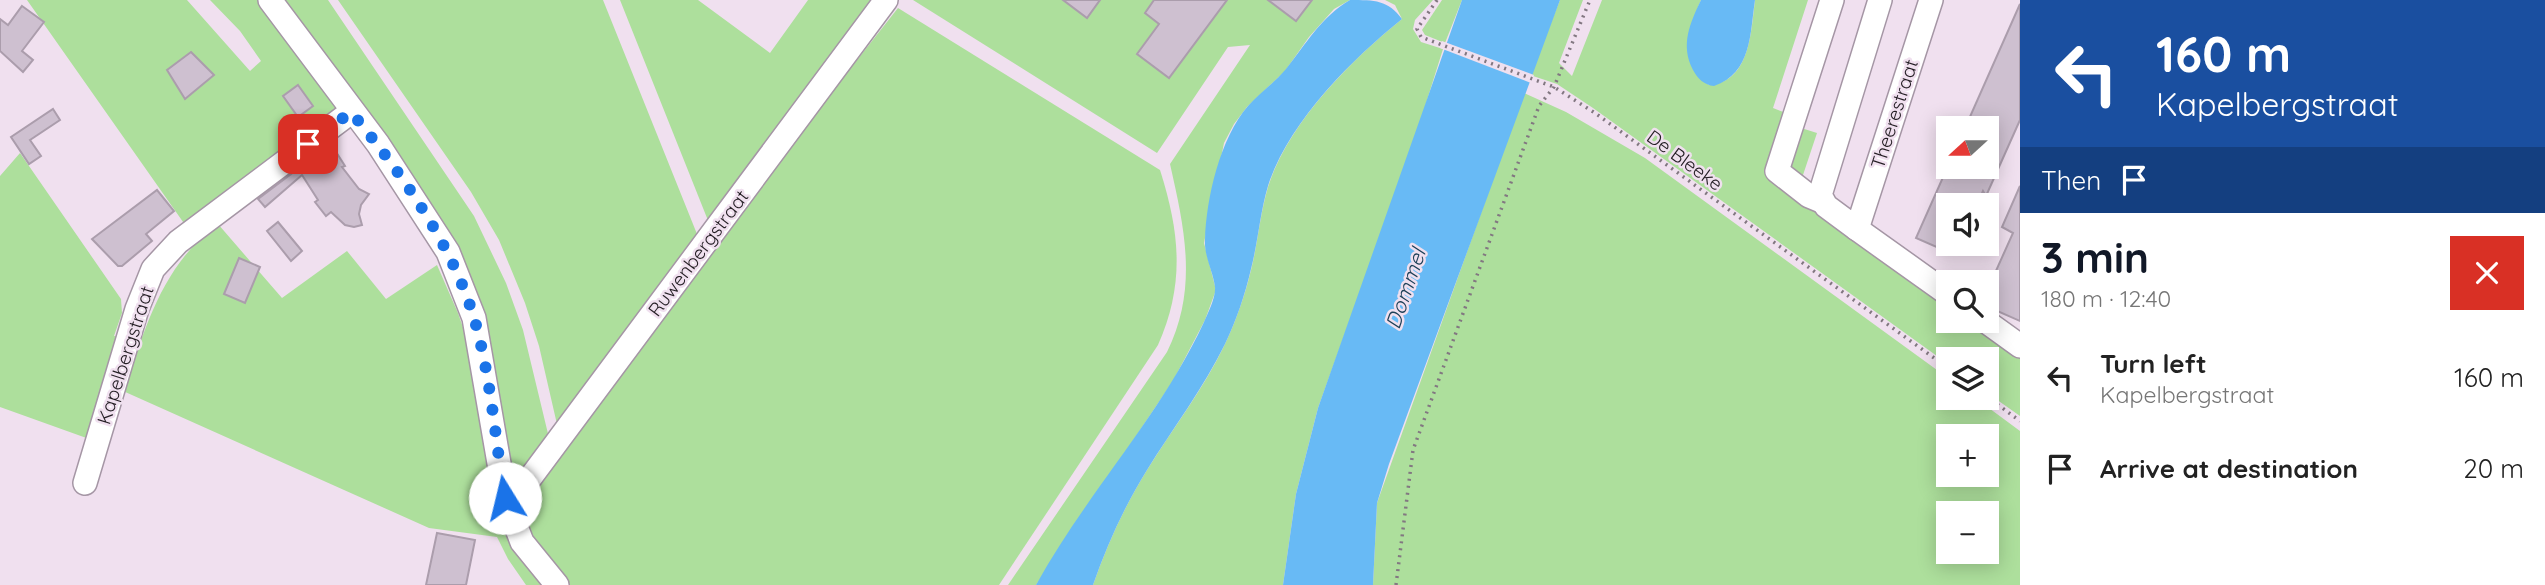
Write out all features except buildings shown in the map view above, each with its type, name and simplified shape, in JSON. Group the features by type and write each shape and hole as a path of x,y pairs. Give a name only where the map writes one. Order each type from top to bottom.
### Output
{"street":[{"path":"270,0 351,112 378,144 448,252 474,318 505,498 522,542 557,585"},
{"name":"Ruwenbergstraat","path":"505,498 519,494 886,0"},
{"path":"1832,0 1777,171 1936,285"},
{"path":"1821,201 1822,190 1880,0"},
{"name":"Theerestraat","path":"1857,229 1931,0"},
{"name":"Kapelbergstraat","path":"85,483 137,309 153,269 178,242 351,112"},
{"path":"1999,331 2020,346"}],"path":[{"name":"De Bleeke","path":"1437,0 1418,24 1419,34 1426,40 1554,87 1595,113 1936,360"},
{"path":"1396,585 1413,450 1539,106 1554,87 1590,0"},
{"path":"1999,406 2020,421"}],"green space":[{"path":"27,0 187,0 250,71 261,61 240,31 210,0 262,0 342,116 188,229"},
{"path":"276,0 328,0 474,216 506,283 523,330 550,442 508,494 470,288"},
{"path":"338,0 603,0 699,239 559,433 539,346 499,240 471,192"},
{"path":"620,0 698,0 770,53 808,0 879,0 711,228"},
{"path":"913,0 1350,0 1334,9 1309,37 1285,71 1247,107 1234,124 1224,143 1204,243 1216,290 1205,320 1173,381 1036,585 1008,585 1167,352 1177,329 1186,282 1186,259 1170,164 1250,45 1228,47 1157,153"},
{"path":"1385,0 1433,0 1415,20 1413,29 1421,42 1443,49 1413,145 1318,408 1296,494 1283,585 1093,585 1131,498 1207,377 1229,335 1249,279 1263,207 1277,163 1323,94 1382,35 1402,19 1395,5"},
{"path":"1442,0 1462,0 1445,43 1425,35 1422,30"},
{"path":"1560,0 1583,0 1559,63 1572,76 1602,0 1701,0 1690,34 1690,57 1699,77 1709,85 1723,82 1741,65 1749,40 1755,0 1808,0 1773,108 1786,113 1769,174 1936,294 1936,333 1990,333 2020,355 2020,416 1999,401 1999,347 1936,347 1936,355 1593,108 1557,84 1530,75"},
{"path":"898,8 1160,170 1172,215 1177,258 1173,301 1158,345 999,585 566,585 552,574 510,500"},
{"path":"1524,93 1566,112 1645,158 1936,369 1936,410 1992,410 2020,431 2020,585 1373,585 1377,503"},
{"path":"1798,127 1817,133 1801,181 1790,169"},
{"path":"20,153 121,299 122,313 114,336 126,337 92,440 0,407 0,176"},
{"path":"218,224 282,298 347,251 386,299 437,265 458,313 483,386 496,477 552,585 526,585 497,537 429,528 123,391 148,322 169,279 198,241"}],"water":[{"path":"1350,0 1380,2 1402,19 1362,54 1323,94 1290,139 1277,162 1265,196 1246,288 1229,335 1207,377 1131,498 1093,585 1036,585 1077,519 1166,390 1210,310 1215,287 1206,252 1208,206 1222,152 1238,119 1286,69 1322,23"},
{"name":"Dommel","path":"1462,0 1560,0 1389,464 1377,503 1373,585 1283,585 1296,494 1318,408"},
{"path":"1701,0 1755,0 1750,38 1742,62 1736,72 1714,86 1704,83 1697,76 1687,52 1690,26"}],"pier":[{"path":"1442,41 1534,75 1531,83 1440,48"}],"route":[{"path":"308,144 351,112 378,144 448,252 474,318 505,498"}]}
